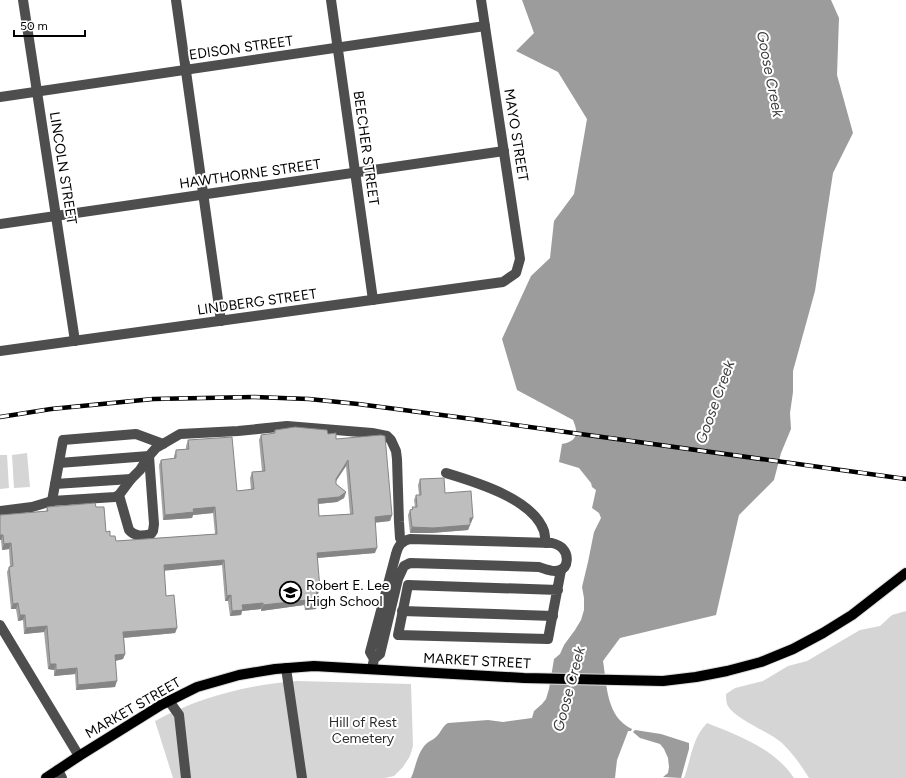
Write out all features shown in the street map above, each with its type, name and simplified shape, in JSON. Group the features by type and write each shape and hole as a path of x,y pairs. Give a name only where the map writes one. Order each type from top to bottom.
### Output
{"main road":[{"name":"MARKET STREET","path":"46,778 60,774 79,756 169,701 197,687 239,675 286,668 373,664 524,678 663,681 696,678 761,662 793,649 852,615 905,575"}],"street":[{"name":"LINCOLN STREET","path":"23,0 75,341"},
{"path":"176,0 221,321"},
{"name":"BEECHER STREET","path":"331,0 373,300"},
{"name":"MAYO STREET","path":"481,0 520,259 516,273"},
{"name":"EDISON STREET","path":"0,97 485,26"},
{"name":"HAWTHORNE STREET","path":"0,224 504,151"},
{"name":"LINDBERG STREET","path":"0,351 503,282 516,273"},
{"path":"0,511 23,508 52,501 119,495 156,448 180,434 238,431 287,426 372,433 387,436 394,446 397,459 399,527 400,538 403,542"},
{"path":"52,501 63,440 136,434 163,444"},
{"path":"59,463 149,456"},
{"path":"119,495 129,530 132,534 138,536 151,534 154,524 149,456"},
{"path":"446,473 486,485 518,502 535,517 543,530 546,543"},
{"path":"56,484 131,479"},
{"path":"373,664 370,652 398,547 403,542 410,539 546,543 558,545 563,548 566,554 567,560 565,566 561,570 548,639 398,635 408,584"},
{"path":"373,664 380,654 398,579 404,566 410,563 539,567 550,570 561,570"},
{"path":"398,579 408,584 558,590"},
{"path":"402,611 553,616"},
{"path":"0,624 79,756"},
{"path":"286,668 302,778"},
{"path":"169,701 178,712 180,719 186,778"}],"green space":[{"path":"27,453 30,487 14,488 12,455"},
{"path":"0,455 7,455 9,488 0,489"},
{"path":"906,611 906,778 809,778 797,760 782,743 743,720 730,709 727,704 726,694 735,688 763,681 788,666 807,661 860,630 880,626 892,615"},
{"name":"Hill of Rest Cemetery","path":"297,681 411,684 413,746 410,756 403,767 394,776 385,778 173,778 155,721 189,705 206,699 242,689"},
{"path":"707,723 755,744 776,759 794,778 684,778 695,742 698,735"}],"water":[{"name":"Goose Creek","path":"522,0 831,0 839,18 837,75 853,133 833,173 815,291 793,371 793,392 790,413 791,429 781,453 774,480 739,515 716,615 620,638 603,661 607,690 612,709 623,724 632,729 631,731 628,731 617,760 615,778 411,778 423,748 438,735 448,723 488,720 503,722 532,718 534,711 546,699 554,659 560,654 564,645 581,620 584,610 582,587 594,532 601,518 599,513 592,508 596,490 592,487 591,483 579,468 559,462 562,444 574,439 576,433 573,420 517,390 502,339 531,276 550,258 554,221 574,194 587,119 558,72 516,51 534,33"},
{"path":"635,730 661,734 689,743 689,749 681,778 663,777 668,773 669,767 668,758 664,749 660,744 640,738 633,732"}],"building":[{"path":"295,427 327,430 328,434 336,433 336,439 381,435 385,436 392,515 375,517 377,548 317,553 320,589 316,589 318,604 307,605 307,600 263,605 263,603 242,605 243,610 232,611 231,595 227,596 224,560 164,565 166,596 174,595 177,628 123,632 125,654 115,655 117,681 78,685 77,668 56,670 56,664 50,664 47,626 26,628 25,615 20,615 18,603 13,604 9,567 13,566 11,543 4,544 3,535 0,535 0,515 48,511 47,507 95,503 96,507 104,507 106,532 110,531 110,536 115,536 116,541 217,534 215,507 193,509 194,512 165,515 161,460 176,458 176,450 189,449 188,440 232,437 237,491 254,489 252,472 265,471 261,435 275,433 275,430","holes":["348,460 353,514 319,516 318,499 339,497 346,492 336,484 336,479"]},
{"path":"444,478 445,493 471,491 473,518 470,518 470,525 433,528 412,527 410,510 413,509 412,507 417,507 416,495 421,495 420,479"}],"railway":[{"path":"0,417 51,409 153,399 254,397 309,399 472,419 906,479"}],"place":[{"name":"Robert E. Lee High School","path":"291,593"}]}
